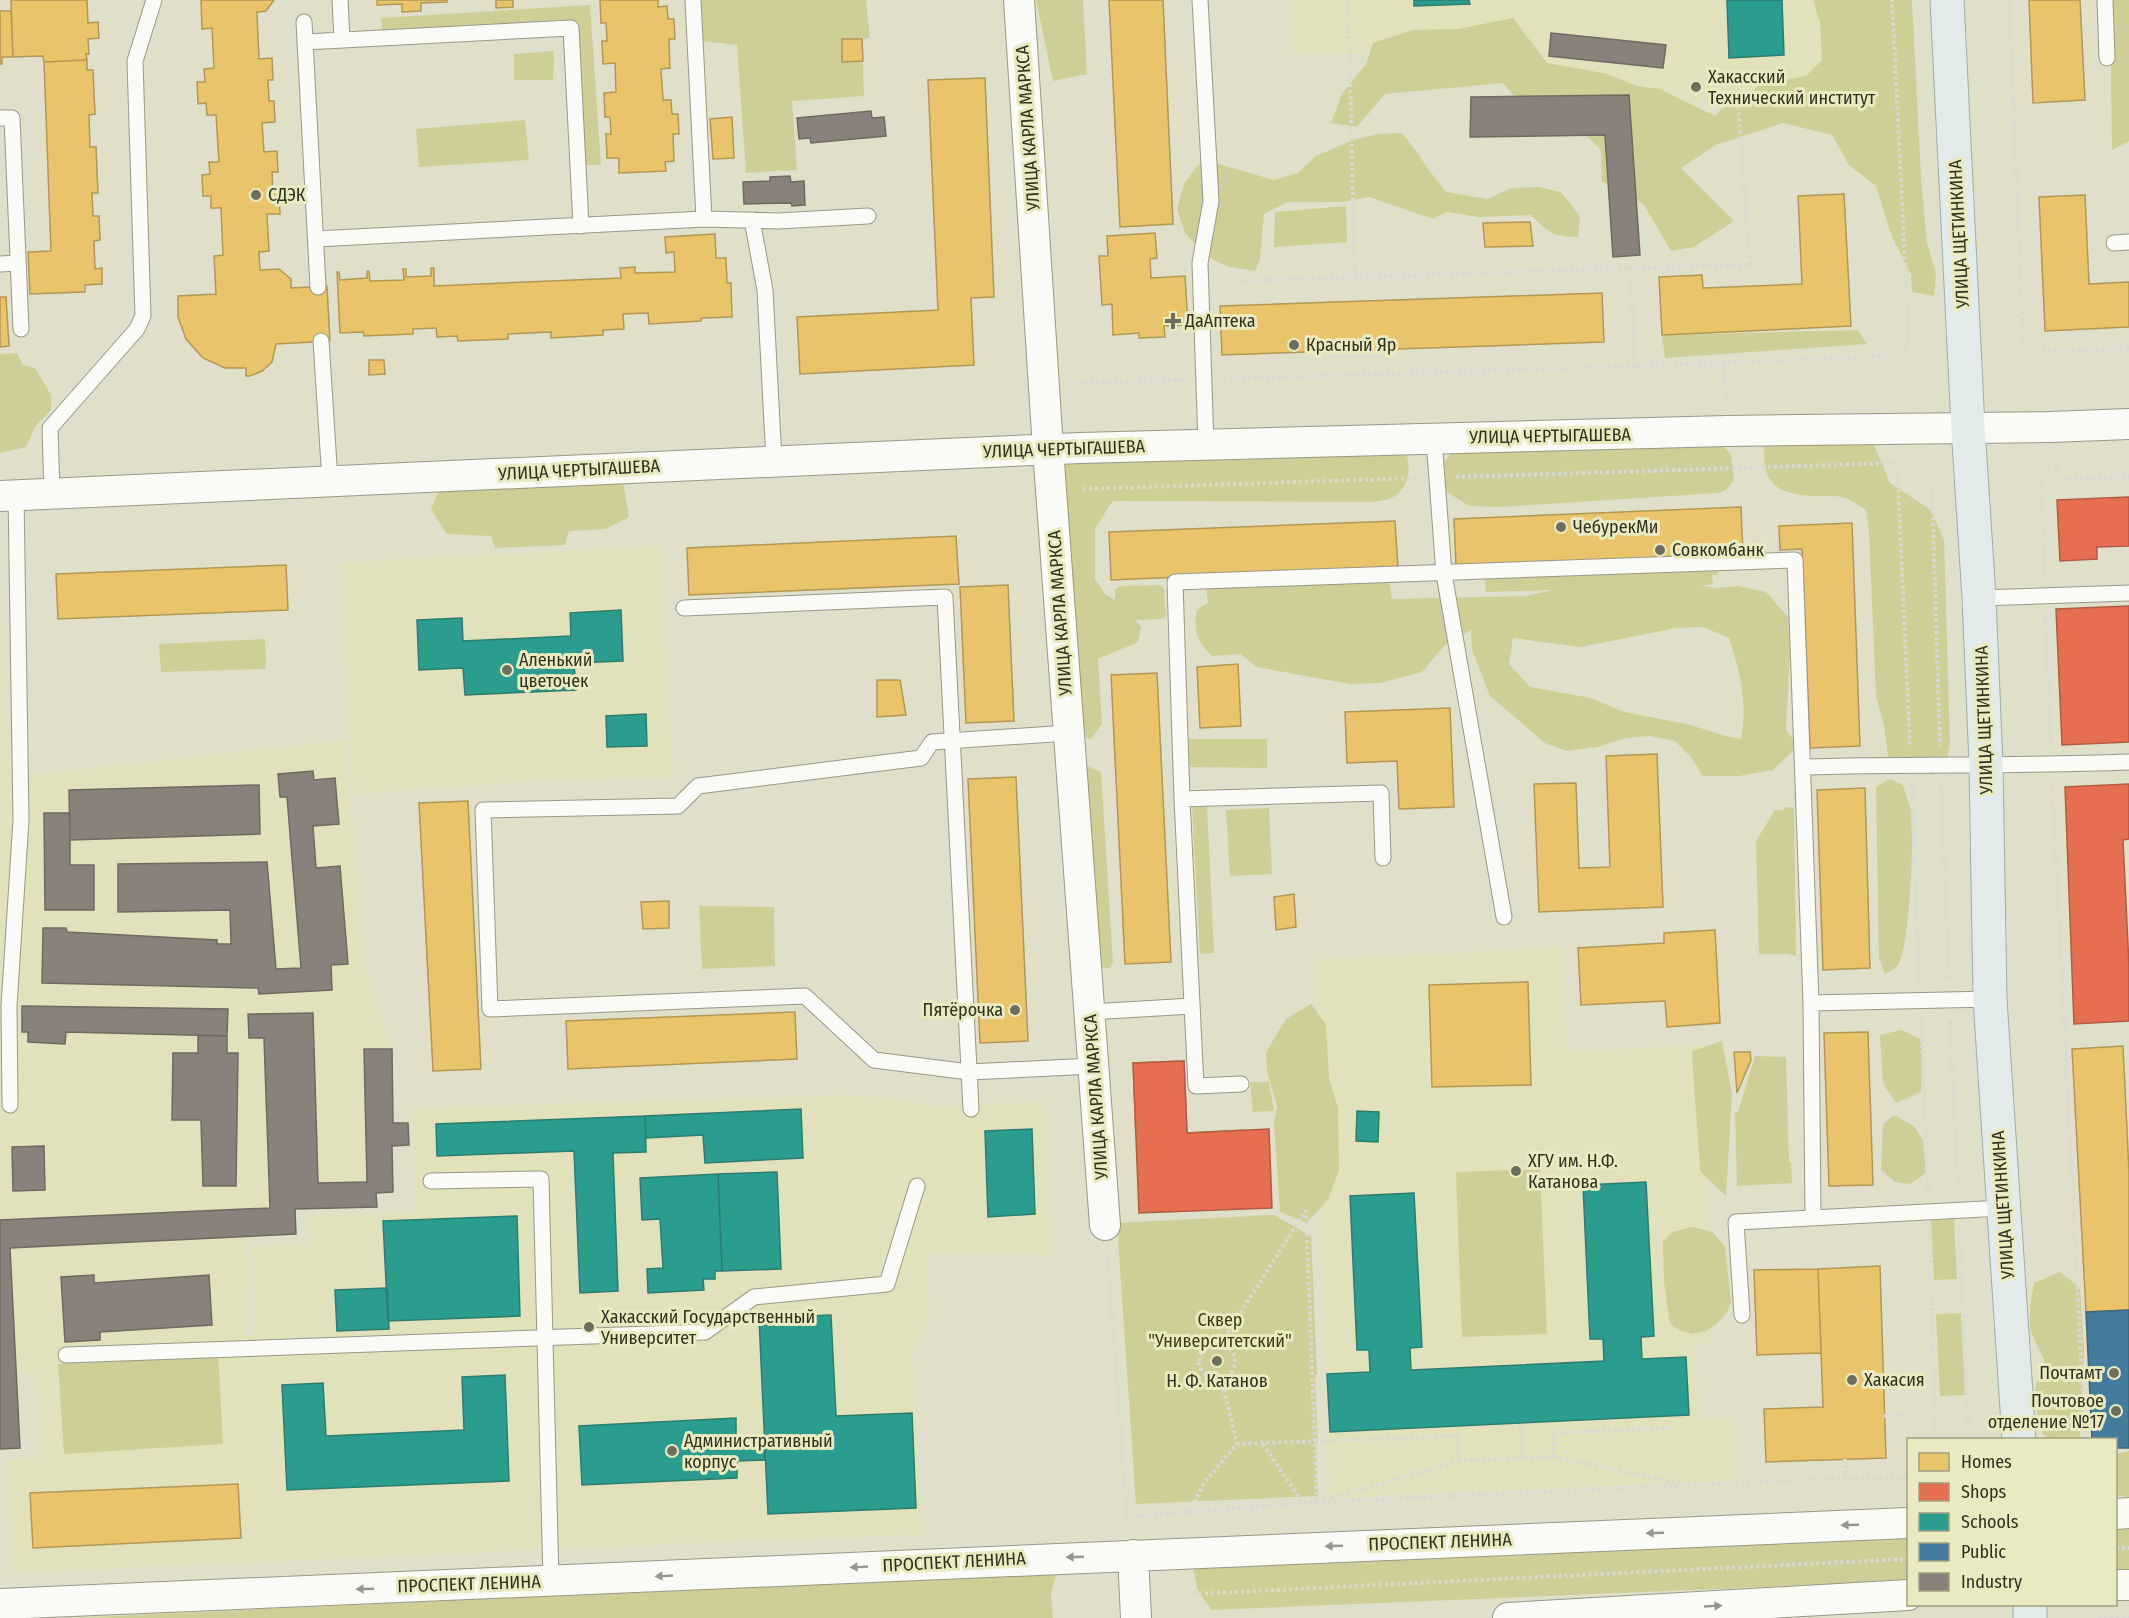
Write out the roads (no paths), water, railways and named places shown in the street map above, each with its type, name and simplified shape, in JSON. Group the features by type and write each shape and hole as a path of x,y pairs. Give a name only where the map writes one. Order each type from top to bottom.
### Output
{"main road":[{"name":"УЛИЦА ЩЕТИНКИНА","path":"1947,0 1968,427 1979,598 1986,764 1990,999 2019,1438"}],"street":[{"name":"УЛИЦА КАРЛА МАРКСА","path":"1019,0 1048,449 1105,1225"},
{"name":"УЛИЦА ЧЕРТЫГАШЕВА","path":"8,495 1048,449 1727,431 2129,424"},
{"name":"ПРОСПЕКТ ЛЕНИНА","path":"0,1604 1907,1523"},
{"path":"1133,1555 1136,1618"},
{"path":"1508,1618 1594,1616 1907,1595"}],"lane":[{"path":"52,493 50,428 137,329 144,316 135,62 154,0"},
{"path":"339,0 342,40"},
{"path":"693,0 704,219"},
{"path":"1200,0 1211,201 1200,263 1206,445"},
{"path":"2105,0 2106,58"},
{"path":"304,22 318,286"},
{"path":"305,42 571,28 581,226"},
{"path":"0,118 12,118 21,329"},
{"path":"316,239 704,219 778,221 868,216"},
{"path":"752,220 765,290 774,461"},
{"path":"0,264 18,263"},
{"path":"321,341 330,481"},
{"path":"1434,439 1444,574 1504,917"},
{"path":"8,495 21,820 9,1006 9,1105"},
{"path":"1241,1084 1196,1086 1182,799 1175,582 1795,560 1804,767 1813,1218"},
{"path":"1979,598 2129,593"},
{"path":"684,609 945,597 970,1109"},
{"path":"1069,733 932,742 921,758 699,786 678,806 483,810 490,1009 805,996 874,1060 969,1072 1094,1066"},
{"path":"1804,767 1911,764 2052,765 2129,762"},
{"path":"1182,799 1381,793 1383,858"},
{"path":"1810,1003 1990,999"},
{"path":"1090,1012 1192,1006"},
{"path":"431,1180 541,1179 551,1581"},
{"path":"66,1355 705,1332 754,1297 887,1284 916,1186"},
{"path":"1742,1315 1736,1222 2003,1208"}],"place":[{"name":"Хакасский Технический институт","path":"1696,87"},
{"name":"СДЭК","path":"256,195"},
{"name":"ДаАптека","path":"1173,321"},
{"name":"Красный Яр","path":"1294,345"},
{"name":"ЧебурекМи","path":"1561,527"},
{"name":"Совкомбанк","path":"1660,550"},
{"name":"Аленький цветочек","path":"507,670"},
{"name":"Пятёрочка","path":"1015,1010"},
{"name":"ХГУ им. Н.Ф. Катанова","path":"1516,1171"},
{"name":"Хакасский Государственный Университет","path":"589,1327"},
{"name":"Н. Ф. Катанов","path":"1217,1361"},
{"name":"Почтамт","path":"2114,1373"},
{"name":"Хакасия","path":"1852,1380"},
{"name":"Почтовое отделение №17","path":"2116,1411"},
{"name":"Административный корпус","path":"672,1451"}],"park label":[{"name":"Сквер \"Университетский\"","path":"1220,1330"}]}
